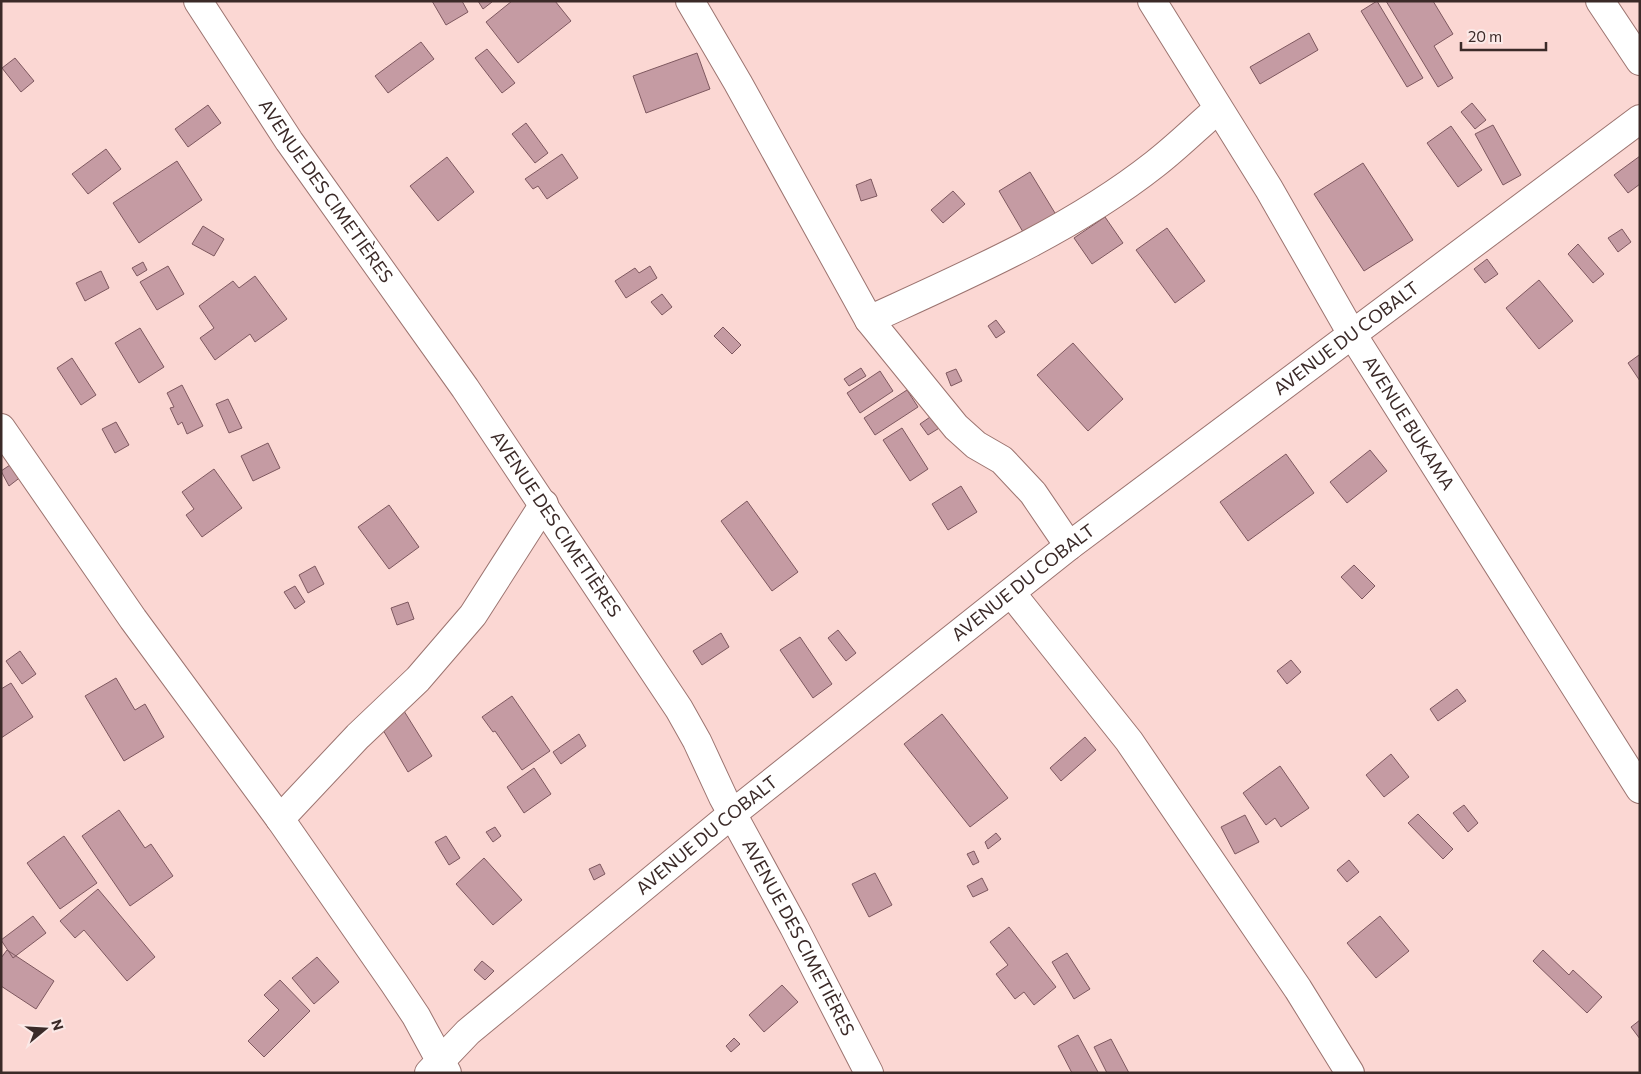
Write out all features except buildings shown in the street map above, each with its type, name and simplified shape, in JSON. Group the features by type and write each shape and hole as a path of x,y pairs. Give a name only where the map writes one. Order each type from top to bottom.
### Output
{"street":[{"name":"AVENUE DES CIMETIÈRES","path":"198,1 290,141 465,388 544,504 679,709 732,814 794,927 869,1073"},
{"path":"690,1 738,83 868,320 956,427 976,445 1002,460 1034,493 1069,546"},
{"name":"AVENUE BUKAMA","path":"1152,1 1268,190 1352,334 1640,789"},
{"path":"1600,1 1640,61"},
{"path":"868,320 982,268 1084,213 1155,164 1218,109"},
{"name":"AVENUE DU COBALT","path":"439,1069 468,1032 732,814 1012,594 1069,546 1640,119"},
{"path":"1,428 133,619 280,819 411,1008 439,1069"},
{"path":"280,819 358,736 418,680 473,615 544,504"},
{"path":"1012,594 1129,741 1298,989 1350,1073"}]}
